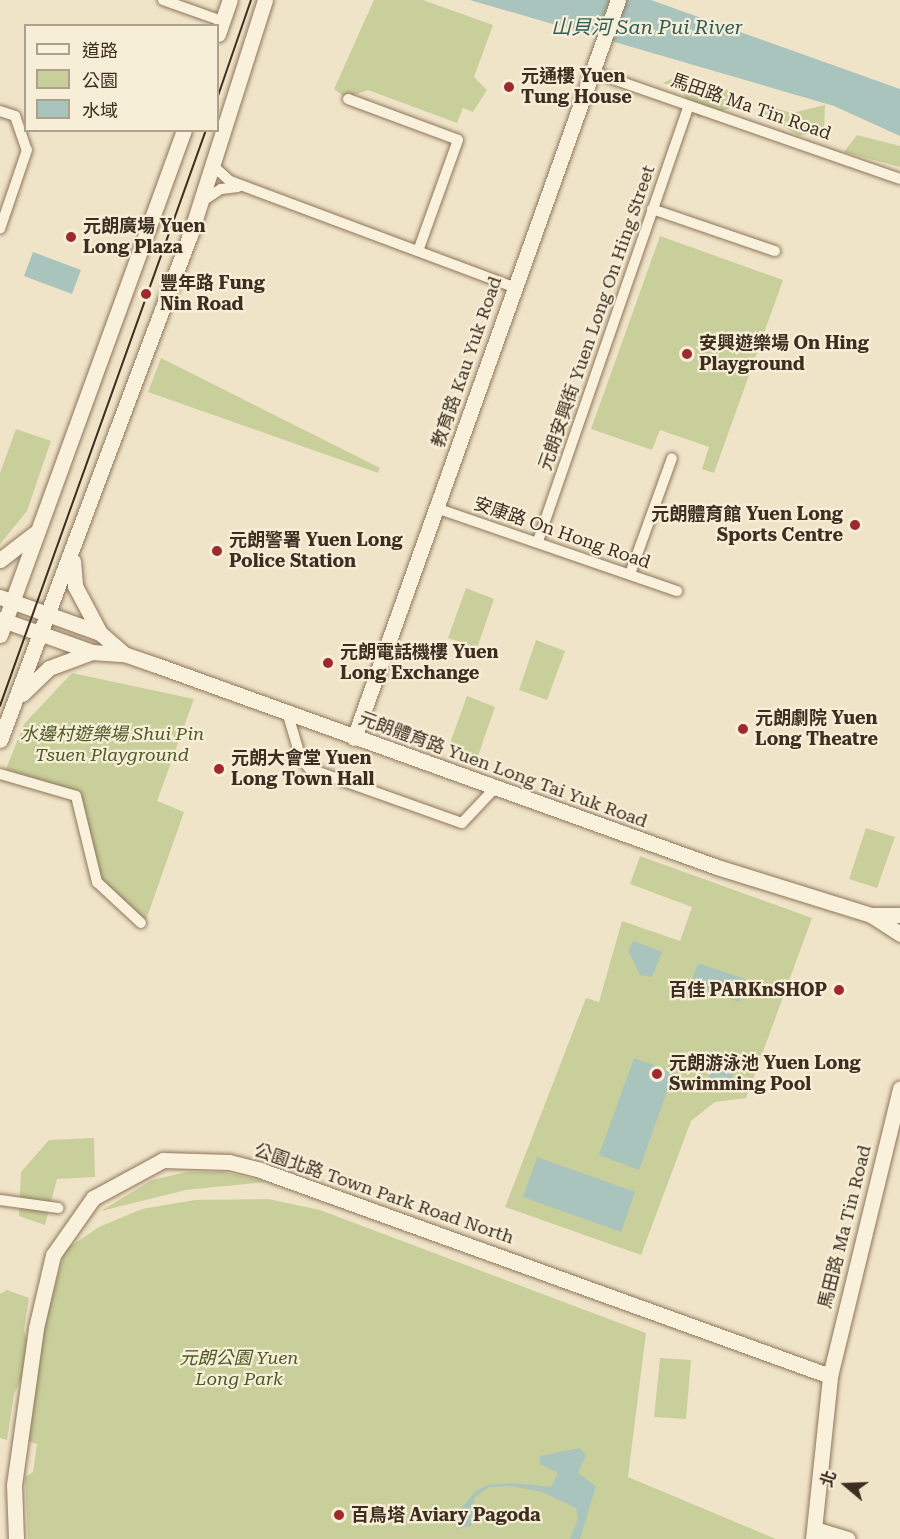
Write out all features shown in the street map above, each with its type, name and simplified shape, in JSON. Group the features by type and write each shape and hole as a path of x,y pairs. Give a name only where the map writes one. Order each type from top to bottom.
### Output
{"main road":[{"path":"220,27 231,0"},
{"path":"0,740 50,616 200,203 265,0"},
{"name":"教育路 Kau Yuk Road","path":"354,738 590,71 618,0"},
{"path":"2,625 6,600 36,532 183,132"},
{"path":"0,560 36,532"},
{"path":"74,549 75,586 100,633"},
{"name":"元朗體育路 Yuen Long Tai Yuk Road","path":"6,600 100,633 124,654"},
{"name":"元朗體育路 Yuen Long Tai Yuk Road","path":"2,625 43,634 92,652 124,654 288,715 808,898 871,915 900,915"},
{"path":"12,709 49,668 92,652"},
{"name":"元朗體育路 Yuen Long Tai Yuk Road","path":"871,915 900,934"},
{"name":"馬田路 Ma Tin Road","path":"814,1534 830,1376 900,1088"},
{"name":"公園北路 Town Park Road North","path":"16,1539 16,1464 53,1255 93,1198 163,1160 229,1162 260,1170 830,1376"},
{"path":"814,1534 847,1539"}],"street":[{"path":"163,0 214,24"},
{"name":"馬田路 Ma Tin Road","path":"590,71 900,179"},
{"path":"348,99 458,140 418,251"},
{"name":"元朗安興街 Yuen Long On Hing Street","path":"538,541 689,106"},
{"path":"0,111 15,116 27,150 0,229"},
{"path":"211,164 222,178 514,287"},
{"path":"200,203 221,189 245,187"},
{"path":"652,209 775,251"},
{"path":"630,574 672,458"},
{"name":"安康路 On Hong Road","path":"436,508 538,541 677,591"},
{"path":"288,715 301,759 310,769 452,819 470,819 496,787"},
{"path":"0,774 76,796 97,882 141,923"},
{"path":"0,1200 58,1208"}],"green space":[{"path":"374,0 423,0 493,25 474,77 487,90 473,112 463,108 457,123 368,90 346,98 334,89"},
{"path":"676,77 729,90 744,104 698,118 682,91 663,83"},
{"path":"825,105 824,130 799,136 762,113 767,106 792,113"},
{"path":"857,135 900,146 900,167 844,152"},
{"name":"安興遊樂場 On Hing Playground","path":"660,236 783,280 714,473 702,469 709,447 660,430 652,450 591,429"},
{"path":"161,358 380,468 378,473 148,392"},
{"path":"16,429 51,441 27,511 0,544 0,473"},
{"path":"466,588 494,599 477,648 448,638"},
{"path":"536,640 565,651 547,700 519,690"},
{"name":"水邊村遊樂場 Shui Pin Tsuen Playground","path":"72,673 194,699 157,801 184,812 146,920 101,881 73,791 6,769 24,724"},
{"path":"467,696 495,707 478,756 449,746"},
{"path":"866,828 895,837 877,888 849,879"},
{"name":"元朗游泳池 Yuen Long Swimming Pool","path":"640,856 812,918 746,1098 715,1102 691,1121 641,1255 505,1207 586,998 599,1002 622,921 680,941 692,907 630,884"},
{"path":"94,1138 95,1177 57,1179 45,1225 19,1216 21,1172 49,1140"},
{"path":"187,1172 224,1172 266,1182 186,1190 101,1211 152,1180"},
{"name":"元朗公園 Yuen Long Park","path":"268,1199 320,1210 646,1333 628,1477 776,1539 28,1539 25,1477 33,1472 37,1444 26,1441 42,1332 65,1250 99,1227 142,1209 195,1200"},
{"path":"7,1290 29,1298 24,1330 32,1358 14,1394 7,1440 0,1438 0,1294"},
{"path":"660,1358 691,1360 686,1419 654,1417"}],"water":[{"name":"山貝河 San Pui River","path":"470,0 651,0 900,89 900,136 834,106"},
{"path":"33,252 81,270 72,294 24,276"},
{"path":"634,941 662,952 652,977 640,975 628,950"},
{"path":"698,963 747,980 739,1002 690,984"},
{"path":"634,1058 674,1072 639,1170 599,1155"},
{"path":"721,1064 730,1067 733,1076 730,1085 721,1088 712,1085 709,1076 712,1067"},
{"path":"537,1157 635,1192 621,1232 523,1197"},
{"path":"580,1448 586,1455 578,1473 596,1486 580,1539 570,1539 578,1519 576,1508 542,1492 512,1486 489,1487 474,1498 472,1525 457,1529 459,1511 476,1491 488,1485 512,1483 551,1487 558,1473 540,1464 540,1456"}],"tram line":[{"path":"219,93 251,0"},
{"path":"0,706 205,132"}],"place":[{"name":"元通樓 Yuen Tung House","path":"509,87"},
{"name":"元朗廣場 Yuen Long Plaza","path":"71,237"},
{"name":"豐年路 Fung Nin Road","path":"146,294"},
{"name":"安興遊樂場 On Hing Playground","path":"687,354"},
{"name":"元朗體育館 Yuen Long Sports Centre","path":"855,525"},
{"name":"元朗警署 Yuen Long Police Station","path":"217,551"},
{"name":"元朗電話機樓 Yuen Long Exchange","path":"328,663"},
{"name":"元朗劇院 Yuen Long Theatre","path":"743,729"},
{"name":"元朗大會堂 Yuen Long Town Hall","path":"219,769"},
{"name":"百佳 PARKnSHOP","path":"839,990"},
{"name":"元朗游泳池 Yuen Long Swimming Pool","path":"657,1074"},
{"name":"百鳥塔 Aviary Pagoda","path":"339,1515"}]}
